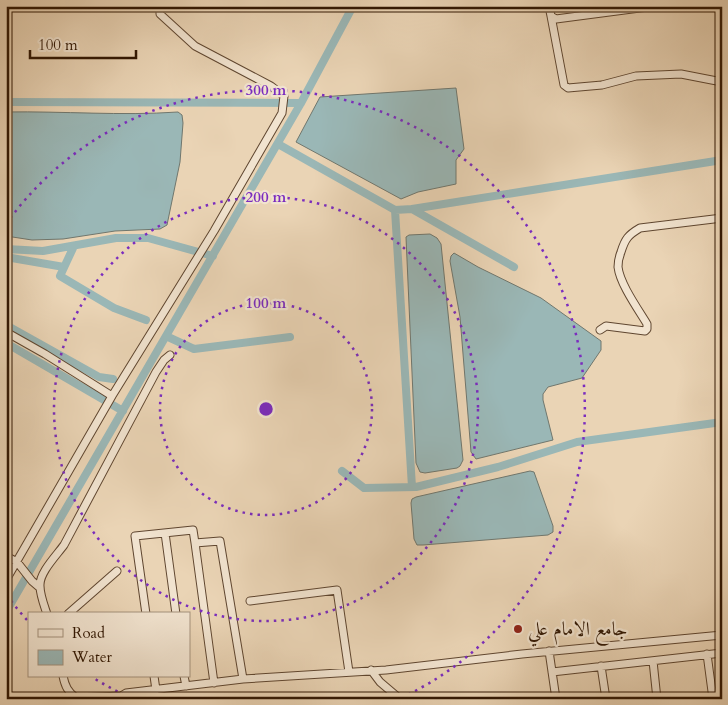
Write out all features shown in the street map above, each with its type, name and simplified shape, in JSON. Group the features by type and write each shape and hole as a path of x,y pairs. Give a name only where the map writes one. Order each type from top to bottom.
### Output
{"street":[{"path":"6,580 112,396 214,231 282,114 284,96 271,86 195,46 160,14 160,6"},
{"path":"549,6 564,85 568,88 602,85 636,76 681,74 722,82"},
{"path":"551,16 556,19 655,6"},
{"path":"600,330 606,326 644,331 647,329 647,324 622,281 618,269 618,260 630,234 640,228 722,218"},
{"path":"6,332 112,396"},
{"path":"46,612 40,587 41,579 64,545 156,372 170,355"},
{"path":"146,612 135,536 193,530 214,683"},
{"path":"165,533 176,612"},
{"path":"196,543 220,541 243,679"},
{"path":"6,556 17,562 32,581 40,587"},
{"path":"70,612 117,571"},
{"path":"250,601 337,590 349,672"},
{"path":"64,678 70,694 76,698 122,697 126,693 243,679 386,670 457,660 722,635"},
{"path":"550,651 556,699"},
{"path":"552,672 722,653"},
{"path":"707,654 713,699"},
{"path":"652,661 657,699"},
{"path":"601,666 606,699"},
{"path":"371,670 396,699"},
{"path":"154,678 156,690"},
{"path":"184,678 186,686"},
{"path":"386,688 400,699"}],"water":[{"path":"456,88 464,149 456,160 456,184 418,192 401,199 296,142 320,97"},
{"path":"6,112 135,114 178,112 182,115 183,123 180,162 167,225 160,229 115,231 63,239 32,240 6,236"},
{"path":"430,234 437,238 441,244 463,460 457,468 425,473 420,472 416,463 406,237 409,235"},
{"path":"454,253 541,298 601,341 601,350 582,378 548,387 543,394 553,440 476,459 471,452 460,317 450,261"},
{"path":"530,471 534,472 553,526 553,532 548,535 417,545 414,539 412,499"}],"waterway":[{"path":"6,612 301,103 353,6"},
{"path":"6,102 301,103"},
{"path":"278,144 395,210 412,487"},
{"path":"412,209 722,160"},
{"path":"395,210 412,209 514,267"},
{"path":"6,249 43,251 116,238 148,238 213,256"},
{"path":"74,246 60,276 114,308 146,320"},
{"path":"6,257 64,267"},
{"path":"6,325 99,377 113,379"},
{"path":"166,336 194,349 290,337"},
{"path":"6,343 123,411"},
{"path":"342,471 364,488 416,487 498,467 577,442 722,422"}],"place":[{"name":"جامع اﻻمام علي","path":"518,629"}]}
